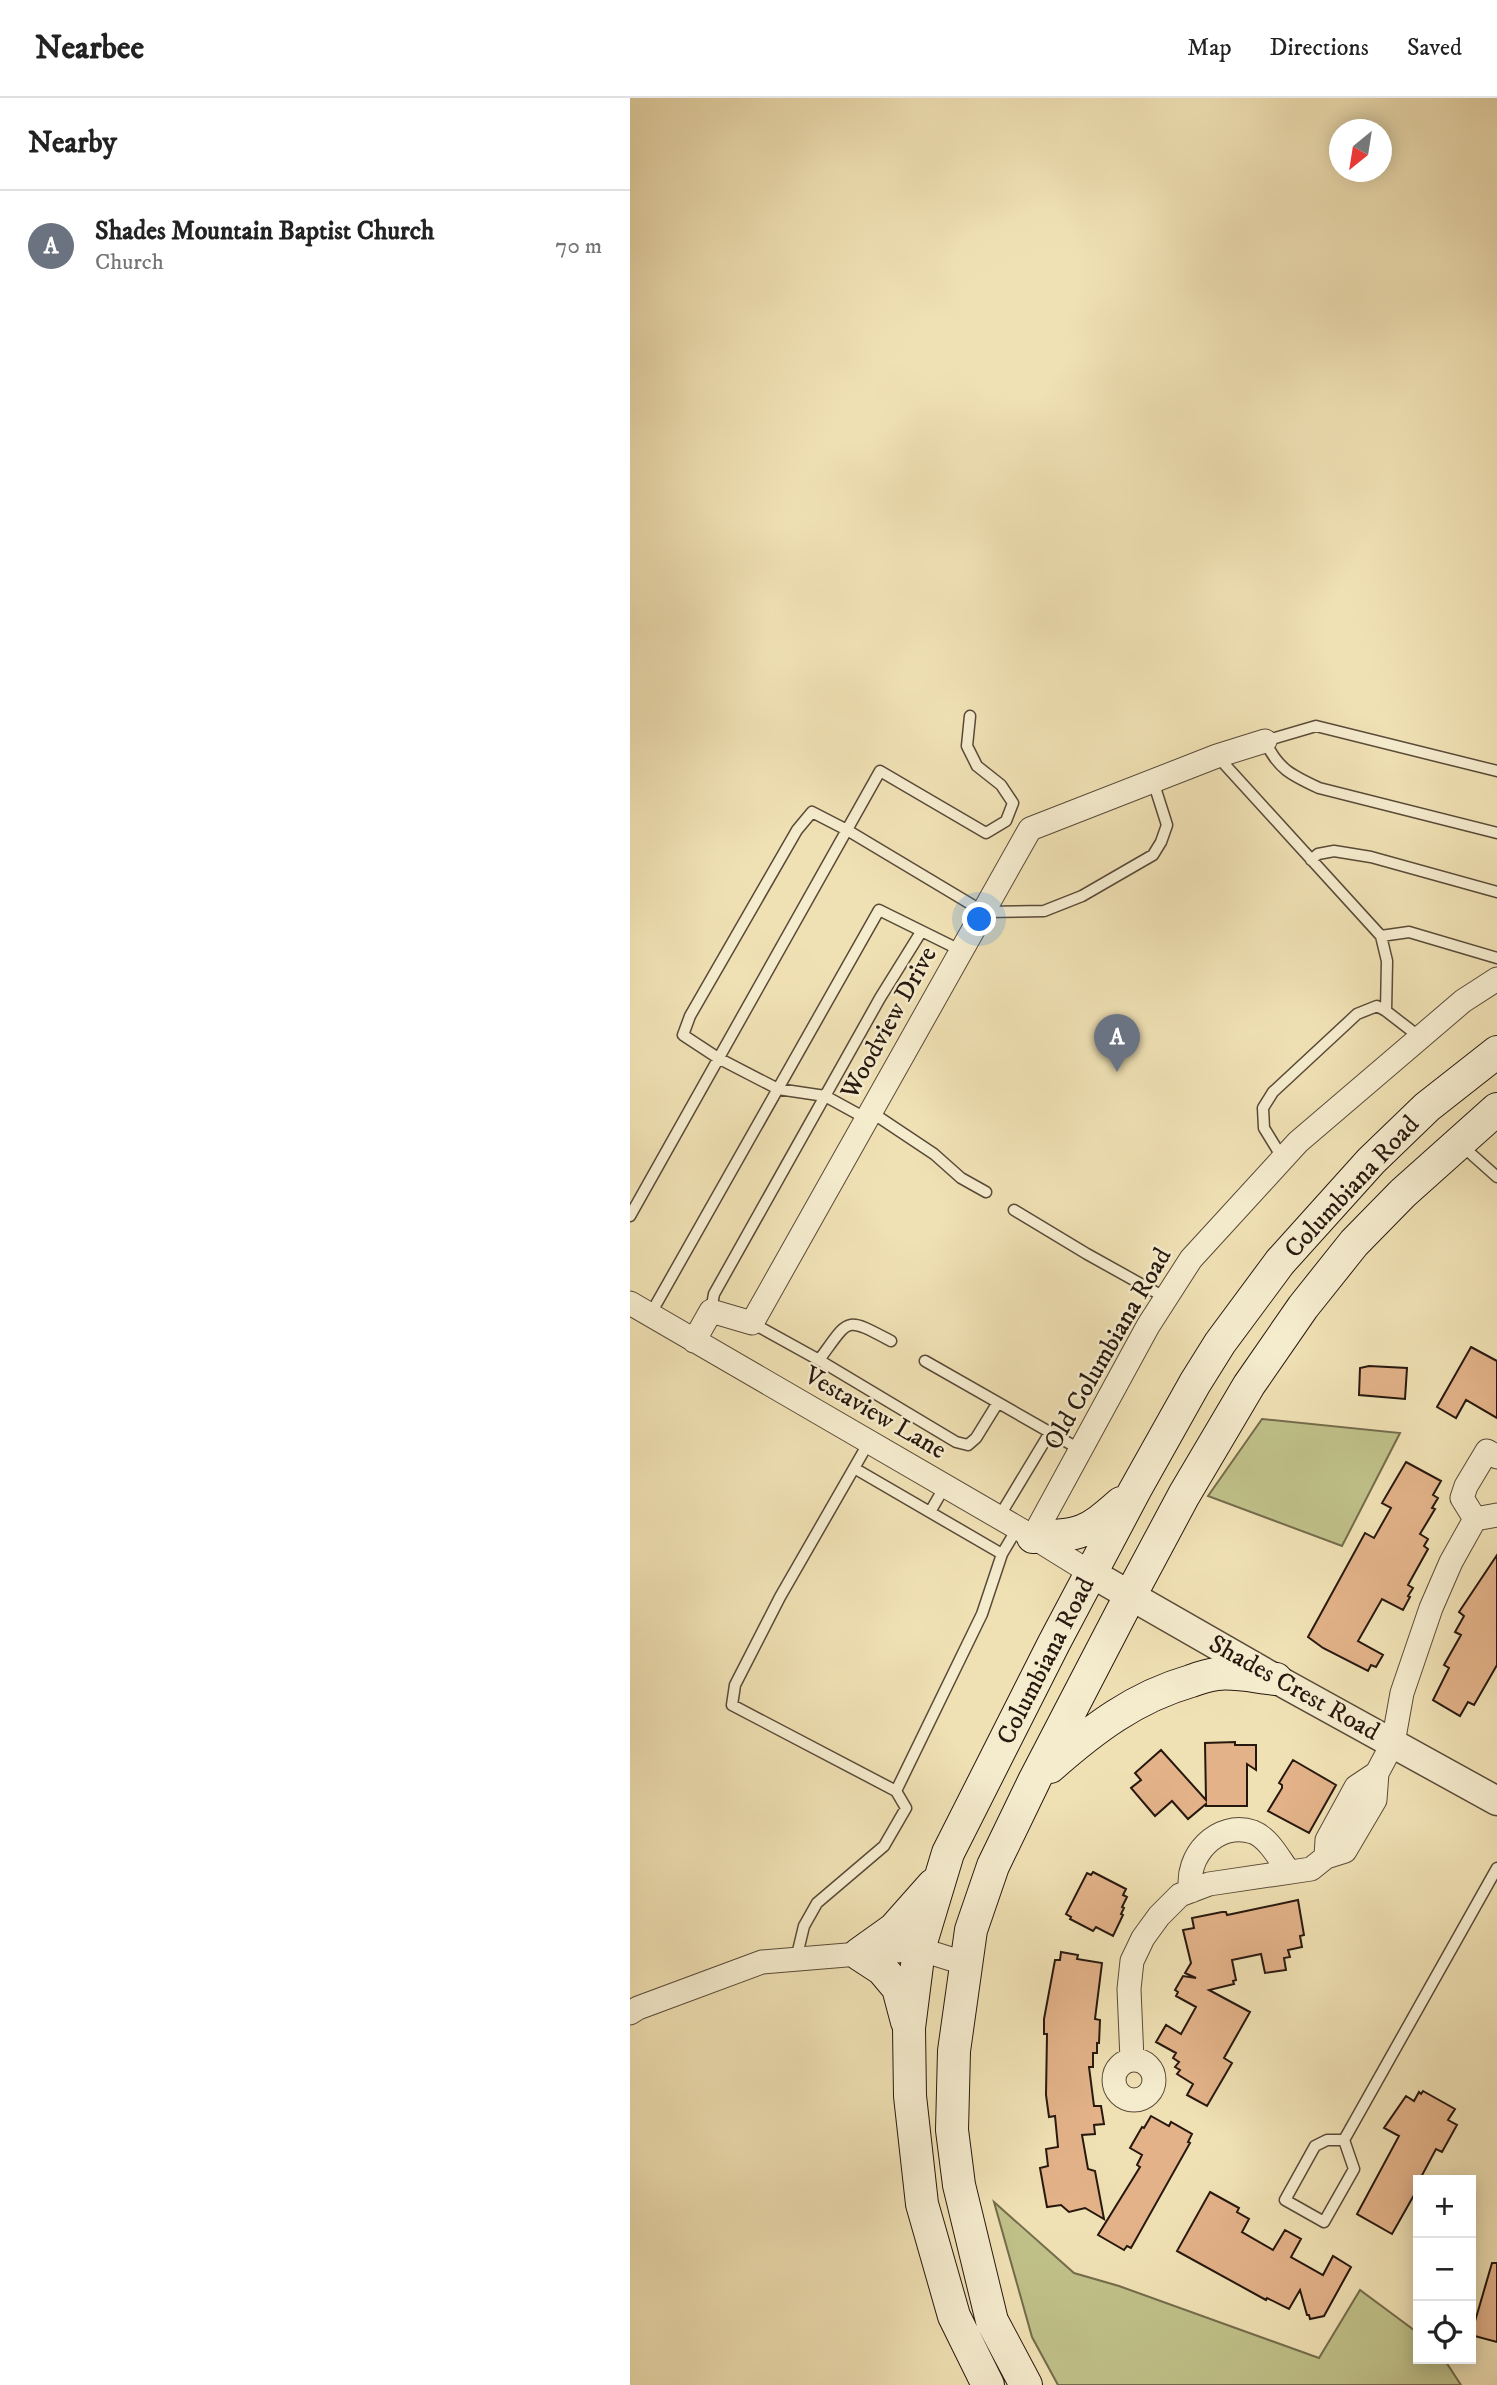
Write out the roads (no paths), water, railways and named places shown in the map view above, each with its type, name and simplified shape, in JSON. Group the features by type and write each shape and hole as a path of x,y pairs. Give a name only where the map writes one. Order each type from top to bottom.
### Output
{"main road":[{"name":"Columbiana Road","path":"988,2385 954,2316 922,2204 910,2096 909,2028 919,1949 948,1853 1135,1490 1195,1382 1235,1323 1280,1262 1371,1161 1427,1107 1497,1052"},
{"path":"1427,1107 1457,1142"},
{"name":"Columbiana Road","path":"1026,2385 992,2320 959,2185 952,2130 954,2051 971,1930 993,1867 1130,1595 1234,1407 1296,1317 1354,1243 1457,1142 1497,1109"},
{"path":"1195,1382 1234,1407"},
{"path":"1017,1527 1069,1536 1093,1527 1135,1490"},
{"path":"1035,1779 1108,1719 1139,1700 1214,1674 1276,1679"},
{"path":"909,2028 898,1988 882,1969 859,1954 894,1929 941,1876"}],"street":[{"name":"Woodview Drive","path":"752,1323 1030,830 1217,756 1265,741"},
{"name":"Old Columbiana Road","path":"1017,1527 1081,1450 1148,1326 1191,1259 1298,1142 1463,1001 1497,979"},
{"name":"Vestaview Lane","path":"630,1303 1017,1527 1091,1573"},
{"path":"694,1341 712,1303 752,1323"},
{"path":"1132,2060 1129,1989 1132,1961 1143,1938 1159,1916 1180,1895 1209,1885 1311,1869 1326,1857 1345,1851 1375,1800 1377,1773 1393,1743 1402,1693 1431,1608 1451,1562 1486,1517 1462,1498 1466,1486 1487,1451 1497,1457"},
{"name":"Shades Crest Road","path":"1091,1573 1497,1801"},
{"path":"1191,1891 1189,1881 1192,1863 1199,1849 1214,1838 1233,1831 1254,1832 1268,1843 1289,1872"},
{"path":"633,2008 762,1962 919,1949 967,1964"}],"lane":[{"path":"630,1216 880,771 986,833 1006,821 1013,803 1001,785 977,766 967,746 970,716"},
{"path":"1497,771 1316,726 1265,741 1280,767 1294,777 1319,788 1497,833"},
{"path":"1217,756 1381,936 1387,961 1386,1011"},
{"path":"986,1192 961,1178 934,1154 869,1116 825,1096 778,1089 718,1058 683,1035 690,1016 797,830 812,812 984,912 1044,911 1082,895 1153,855 1167,825 1153,781"},
{"path":"1311,860 1318,855 1334,851 1371,857 1497,892"},
{"path":"650,1315 879,910 962,951"},
{"path":"712,1303 825,1096 920,932"},
{"path":"1381,936 1409,932 1497,958"},
{"path":"1283,1159 1264,1128 1263,1108 1273,1092 1357,1014 1377,1006 1420,1038"},
{"path":"1457,1142 1497,1177"},
{"path":"1014,1210 1166,1298"},
{"path":"752,1323 956,1441 968,1445 976,1438 997,1404"},
{"path":"819,1360 849,1324 858,1323 891,1341"},
{"path":"925,1361 1081,1450"},
{"path":"896,1791 982,1614 1002,1554 1017,1527 1049,1434"},
{"path":"796,1959 804,1926 817,1903 884,1846 906,1808 896,1791 732,1705 735,1685 774,1608 869,1441"},
{"path":"854,1468 1002,1554"},
{"path":"930,1512 945,1486"},
{"path":"1344,2140 1327,2140 1315,2146 1284,2200 1324,2222 1354,2169 1344,2140 1497,1868"}],"place":[{"name":"Shades Mountain Baptist Church","path":"1117,1072"}]}
